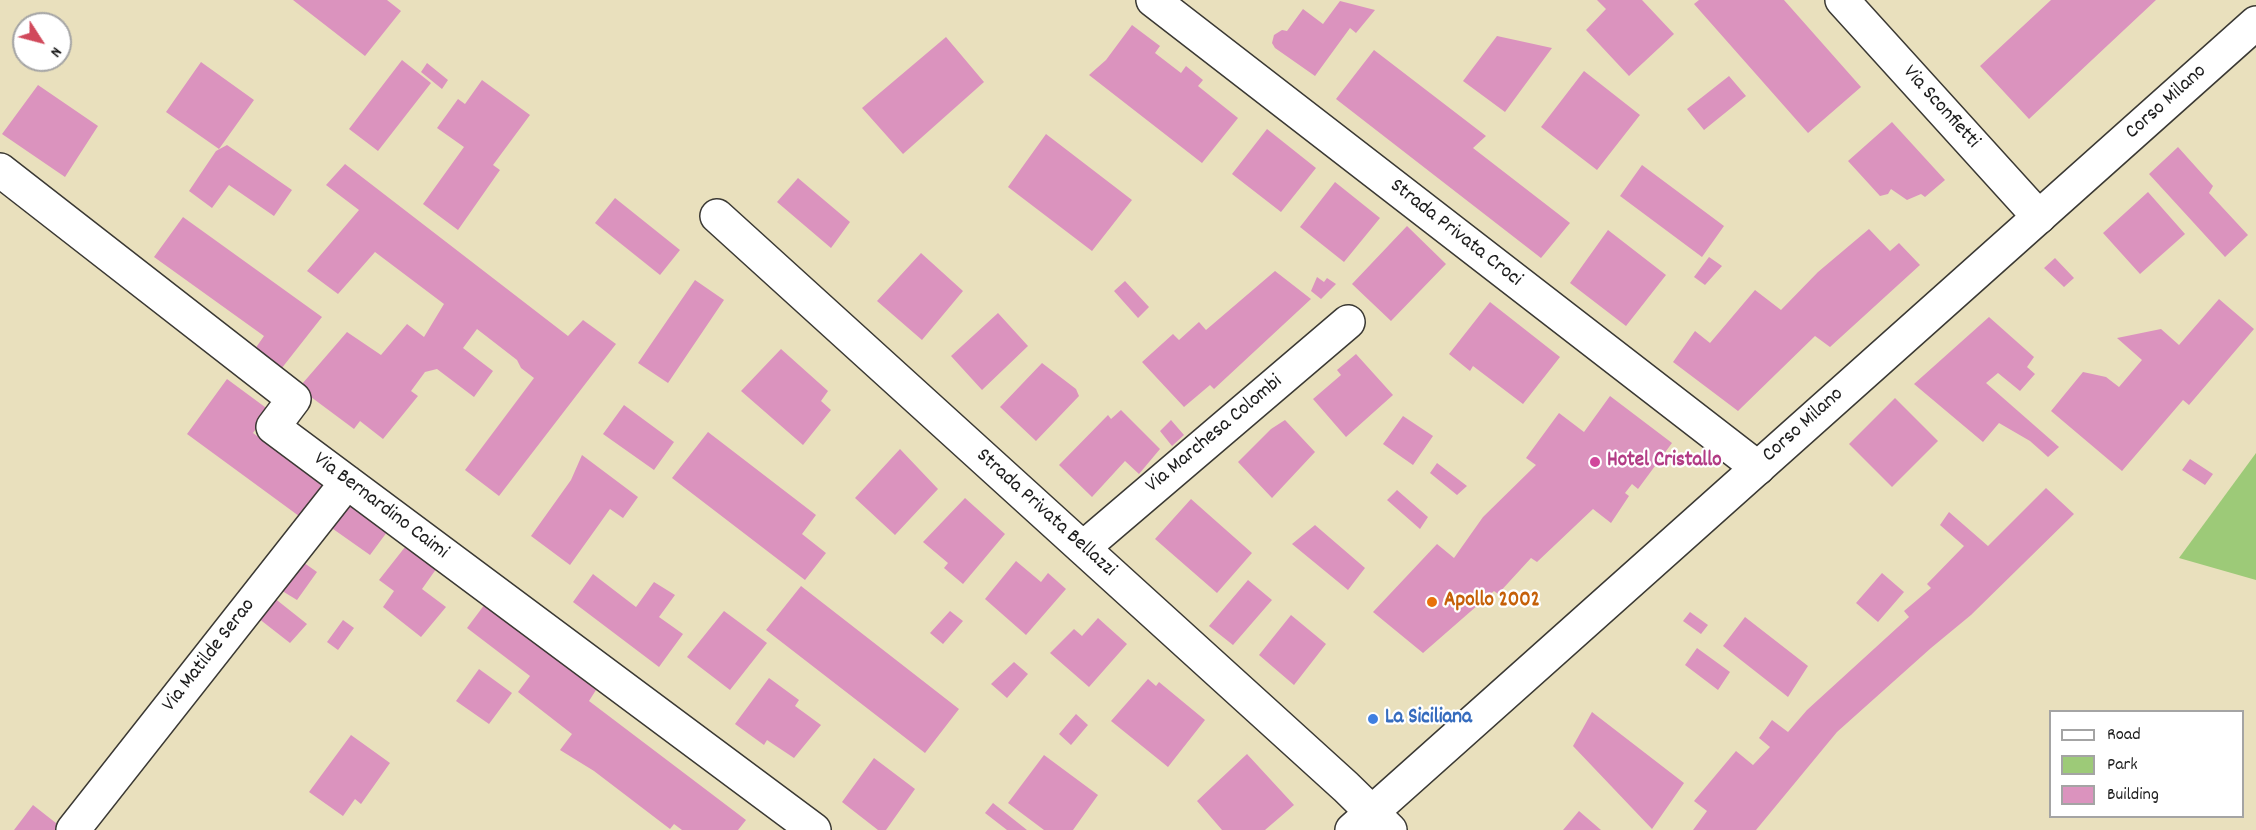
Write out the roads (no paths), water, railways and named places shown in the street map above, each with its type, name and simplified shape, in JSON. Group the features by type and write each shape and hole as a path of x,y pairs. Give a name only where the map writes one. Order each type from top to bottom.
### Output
{"street":[{"name":"Strada Privata Croci","path":"1153,0 1758,468"},
{"name":"Via Sconfietti","path":"1842,0 2039,217"},
{"name":"Corso Milano","path":"1372,824 1758,468 2256,23"},
{"name":"Via Bernardino Caimi","path":"0,170 294,399 273,427 814,830"},
{"name":"Strada Privata Bellazzi","path":"717,216 1083,548 1372,824"},
{"name":"Via Marchesa Colombi","path":"1083,548 1348,322"},
{"name":"Via Matilde Serao","path":"73,830 347,482"}],"place":[{"name":"Hotel Cristallo","path":"1595,462"},
{"name":"Apollo 2002","path":"1432,602"},
{"name":"La Siciliana","path":"1373,719"}]}
